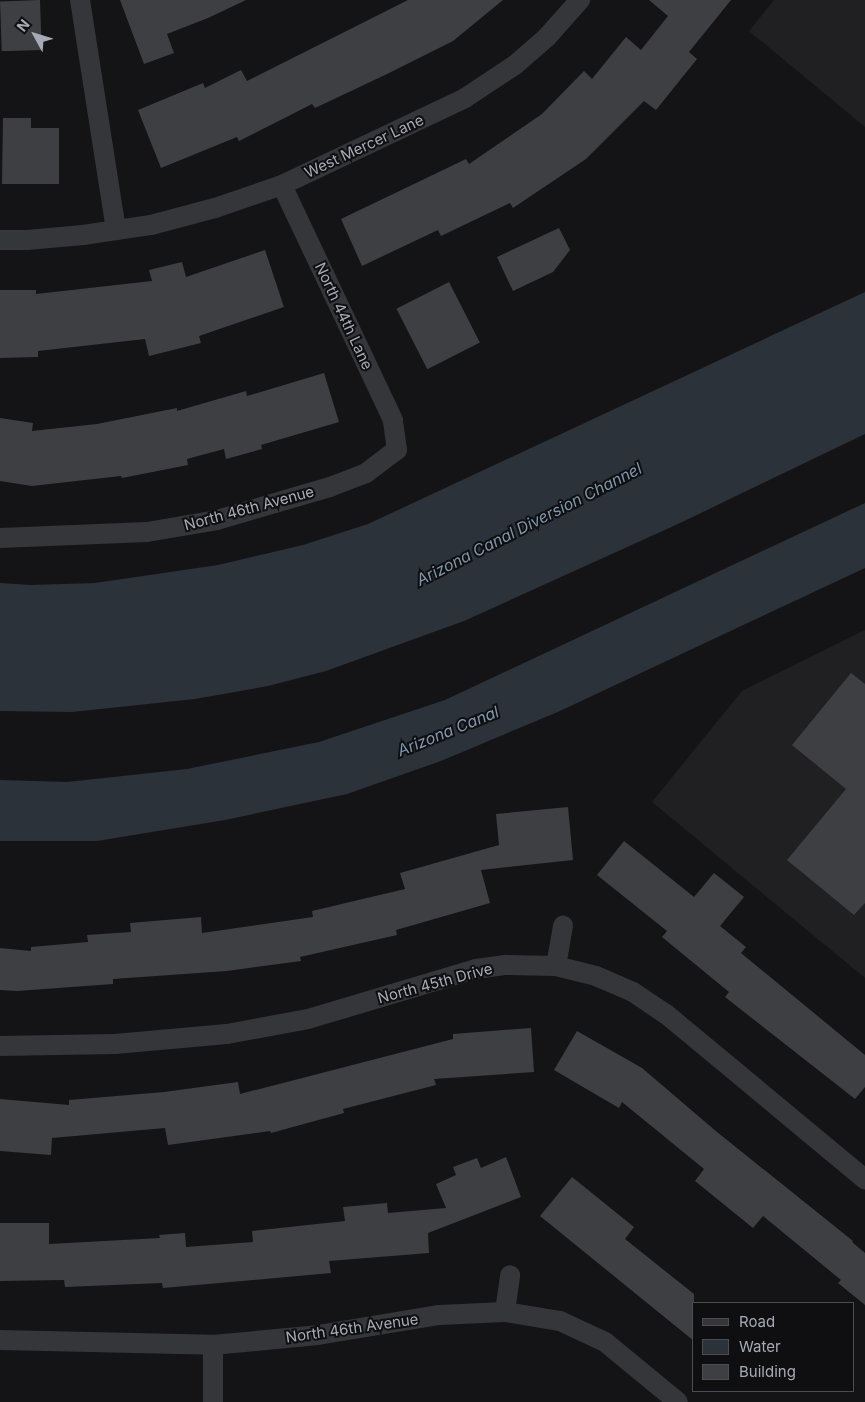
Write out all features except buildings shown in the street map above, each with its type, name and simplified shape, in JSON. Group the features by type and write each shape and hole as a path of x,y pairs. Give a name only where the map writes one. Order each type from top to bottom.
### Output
{"street":[{"path":"80,0 116,230"},
{"name":"West Mercer Lane","path":"0,240 27,240 151,225 215,208 282,185 465,98 521,59 547,37 580,0"},
{"name":"North 44th Lane","path":"282,185 393,420 397,450"},
{"name":"North 46th Avenue","path":"0,538 147,532 217,520 322,489 366,473 397,450"},
{"path":"556,966 562,926"},
{"name":"North 45th Drive","path":"0,1046 115,1044 227,1034 308,1019 476,969 506,965 556,966 596,976 633,992 666,1014 865,1178"},
{"path":"505,1312 510,1275"},
{"name":"North 46th Avenue","path":"0,1340 213,1345 318,1335 439,1315 505,1312 560,1321 605,1342 678,1402"},
{"path":"213,1345 213,1402"}],"shaded area":[{"path":"774,0 865,0 865,127 749,31"},
{"path":"865,630 865,978 652,802 742,691"}],"water":[{"name":"Arizona Canal Diversion Channel","path":"865,292 865,434 678,524 464,621 326,671 268,686 195,699 72,712 0,711 0,583 30,585 95,583 218,565 303,545 368,524"},
{"name":"Arizona Canal","path":"865,503 865,568 560,711 441,761 347,794 225,820 97,841 0,841 0,780 67,782 187,769 319,742 445,700"}]}
